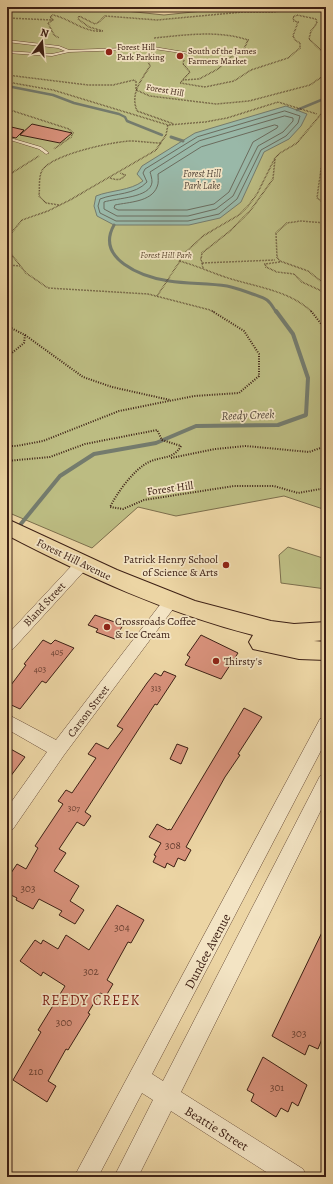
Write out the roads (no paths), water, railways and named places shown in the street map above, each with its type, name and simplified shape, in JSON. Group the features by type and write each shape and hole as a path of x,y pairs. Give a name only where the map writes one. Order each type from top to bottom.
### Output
{"main road":[{"name":"Forest Hill Avenue","path":"7,526 75,561 142,591 179,604 262,629 291,633 326,631"},
{"name":"Forest Hill Avenue","path":"179,604 232,632 249,638 299,650 326,651"}],"street":[{"name":"Bland Street","path":"7,644 75,561"},
{"name":"Carson Street","path":"7,823 58,750 179,604"},
{"path":"7,721 58,750"},
{"name":"Dundee Avenue","path":"86,1177 140,1078 326,724"},
{"path":"126,1177 326,782"},
{"name":"Beattie Street","path":"140,1078 295,1177"}],"lane":[{"path":"7,41 59,47 69,51"},
{"path":"7,52 52,55 69,51 144,48 188,53"},
{"path":"7,138 40,148 46,153"}],"water":[{"name":"Forest Hill Park Lake","path":"286,106 307,114 301,126 289,139 264,152 241,202 220,218 189,225 114,225 97,216 94,206 96,196 126,189 143,181 137,174 142,166 195,133"}],"waterway":[{"path":"7,86 53,95 74,103 119,114 125,117 127,121 162,135"},
{"name":"Reedy Creek","path":"297,110 326,98"},
{"path":"171,137 183,141"},
{"name":"Reedy Creek","path":"114,225 110,237 111,248 116,257 124,264 135,270 158,279 169,281 220,285 235,288 267,300 276,312"},
{"name":"Reedy Creek","path":"11,536 60,476 94,454 156,443 196,426 278,425 306,415 308,378 293,334 276,311"},
{"name":"Reedy Creek","path":"7,541 12,535"}],"place":[{"name":"Forest Hill Park Parking","path":"109,52"},
{"name":"South of the James Farmers Market","path":"180,56"},
{"name":"Patrick Henry School of Science & Arts","path":"226,565"},
{"name":"Crossroads Coffee & Ice Cream","path":"107,627"},
{"name":"Thirsty's","path":"216,661"}],"district":[{"name":"REEDY CREEK","path":"91,1000"}],"park label":[{"name":"Forest Hill Park","path":"166,255"}]}
